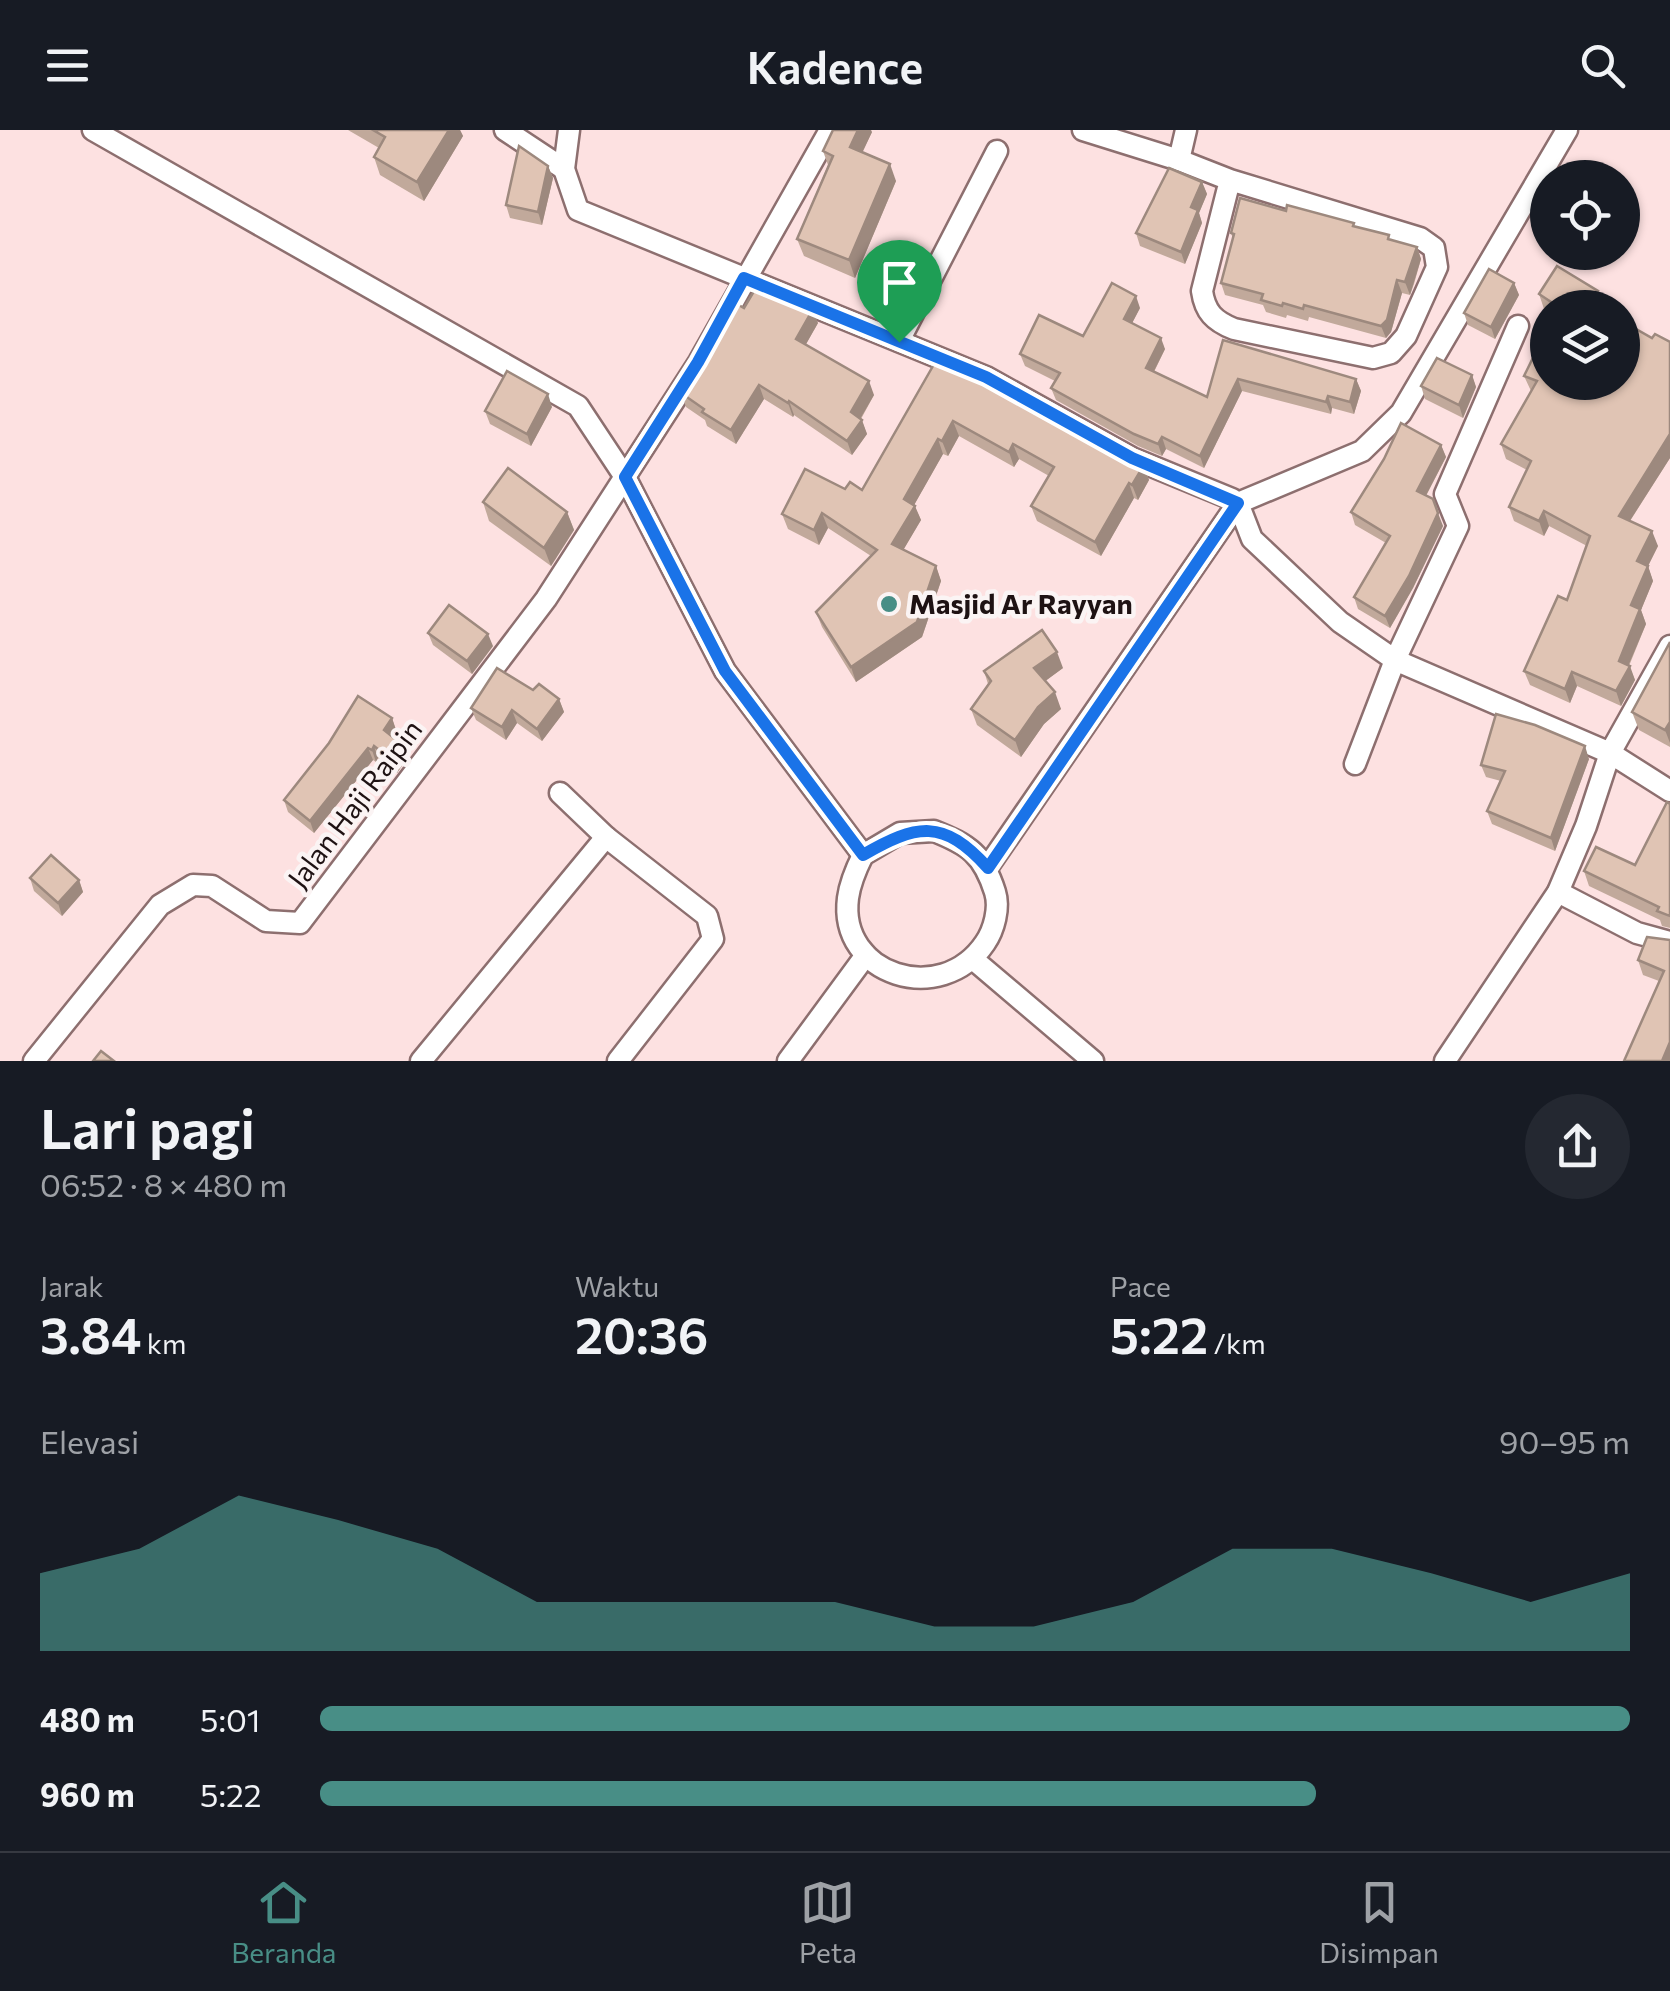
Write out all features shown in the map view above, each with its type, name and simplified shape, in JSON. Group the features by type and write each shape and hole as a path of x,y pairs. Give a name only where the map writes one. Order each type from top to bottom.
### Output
{"street":[{"path":"92,130 578,406 625,477 725,671 863,855"},
{"path":"505,130 564,169"},
{"path":"569,130 564,169 578,210 986,377 1132,458 1238,503 1252,539 1340,622 1394,660 1610,753 1670,791"},
{"path":"625,477 698,362 830,130"},
{"path":"1083,130 1420,238 1434,248 1437,267 1406,336 1391,353 1373,358 1234,329 1212,316 1204,306 1202,290 1230,180"},
{"path":"1179,160 1186,130"},
{"path":"988,868 1238,503 1362,451 1401,413 1567,130"},
{"path":"899,342 997,151"},
{"path":"1355,764 1394,660 1458,526 1446,494 1518,326"},
{"name":"Jalan Haji Raipin","path":"34,1061 160,905 194,885 212,886 266,921 300,923 546,598 625,477"},
{"path":"1445,1061 1558,892 1586,826 1610,753 1670,646"},
{"path":"560,794 606,837 707,916 713,940 618,1061"},
{"path":"934,831 965,843 988,868 998,900 992,932 974,960 949,975 919,980 890,972 866,955 852,930 847,902 863,855 900,834 934,831"},
{"path":"420,1061 606,837"},
{"path":"1558,892 1638,933 1670,942"},
{"path":"788,1061 866,955"},
{"path":"974,960 1092,1061"}],"building":[{"path":"373,130 449,130 417,182 374,157 385,137"},
{"path":"833,130 858,130 850,147 890,164 849,260 797,239 833,156 823,151"},
{"path":"519,146 548,166 538,212 506,205"},
{"path":"1169,168 1202,182 1191,207 1198,210 1181,252 1136,233"},
{"path":"1240,198 1286,211 1287,205 1354,223 1353,226 1417,247 1405,282 1397,280 1387,320 1381,326 1304,305 1303,309 1283,303 1282,306 1261,300 1263,294 1221,283"},
{"path":"1489,269 1514,283 1491,327 1464,313"},
{"path":"1554,270 1564,270 1596,290 1542,290"},
{"path":"1112,283 1136,296 1124,319 1161,338 1146,368 1207,397 1223,340 1356,379 1350,402 1328,396 1326,402 1238,379 1200,456 1162,437 1158,444 1134,434 1051,388 1060,373 1020,354 1039,315 1083,336"},
{"path":"757,286 813,309 796,339 869,381 851,412 862,420 847,441 759,385 731,430 681,393 735,303 744,308"},
{"path":"1640,331 1670,342 1670,434 1619,516 1652,531 1637,561 1648,566 1631,605 1640,609 1619,661 1630,666 1616,691 1572,672 1565,689 1524,671 1558,596 1567,600 1590,536 1544,511 1539,521 1509,507 1531,461 1501,444 1530,393 1530,400 1640,400"},
{"path":"1437,358 1472,375 1459,405 1421,386"},
{"path":"937,359 975,375 1144,465 1095,542 1031,506 1054,467 1013,444 1009,452 953,421 942,441 938,439 904,499 915,506 892,544 936,566 917,622 851,667 816,612 877,550 822,513 814,530 782,514 805,469 845,489 850,482 862,490"},
{"path":"507,371 548,394 527,434 485,411"},
{"path":"1401,423 1441,445 1417,491 1433,499 1438,513 1409,576 1385,616 1354,597 1390,536 1351,512"},
{"path":"508,468 567,512 544,548 483,502"},
{"path":"449,605 488,634 467,661 428,633"},
{"path":"1042,630 1057,652 1034,668 1055,692 1038,707 1015,740 971,709 991,681 984,671"},
{"path":"1670,642 1670,722 1665,730 1632,712"},
{"path":"497,668 533,690 539,684 559,699 537,729 512,710 502,727 471,708"},
{"path":"358,696 392,718 384,730 404,746 393,761 374,746 372,750 368,748 310,821 284,800 329,743"},
{"path":"1496,714 1585,746 1551,838 1487,811 1505,771 1481,765"},
{"path":"1667,802 1670,916 1584,871 1596,847 1635,865"},
{"path":"51,855 79,880 58,903 30,878"},
{"path":"1647,937 1670,940 1670,1042 1662,1061 1624,1061 1664,971 1638,960"},
{"path":"101,1051 114,1061 93,1061"}],"place":[{"name":"Masjid Ar Rayyan","path":"889,604"}],"route":[{"path":"744,278 899,342 986,377 1132,458 1238,503 988,868 965,843 934,831 900,834 863,855 725,671 625,477 698,362 744,278"}]}
